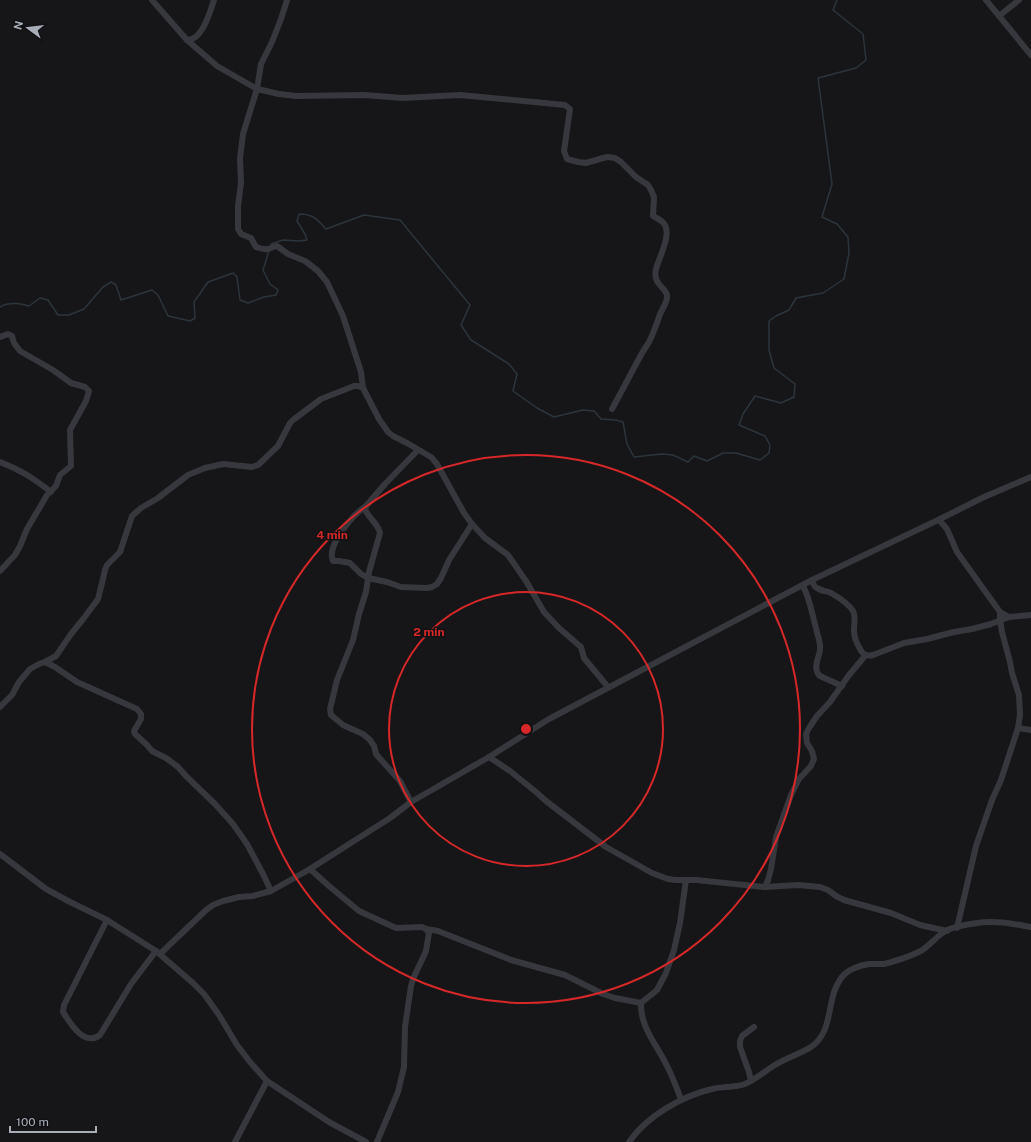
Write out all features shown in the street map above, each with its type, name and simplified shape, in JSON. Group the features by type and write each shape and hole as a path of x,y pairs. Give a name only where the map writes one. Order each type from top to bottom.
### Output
{"street":[{"path":"152,0 187,40 217,66 256,89 296,96 364,95 403,98 460,95 566,105 570,109 564,151 567,159 586,163 608,157 615,158 621,162 652,190 654,197 653,216 664,223 666,227 664,247 656,269 655,278 656,282 668,297 648,344 641,354 612,409"},
{"path":"187,40 190,40 200,34 214,0"},
{"path":"287,0 272,42 260,64 256,89 243,134 240,158 241,183 238,206 238,229 241,234 251,238 256,247 270,249 277,246 288,254 305,261 318,271 327,282 343,316 361,372 363,388 379,419 388,432 431,457 437,464 464,513 472,524 485,538 508,555 526,581 544,612 559,628 581,647 584,658 608,687"},
{"path":"986,0 1031,55"},
{"path":"999,16 1020,0"},
{"path":"0,337 8,334 12,336 14,343 20,352 53,370 71,383 85,387 89,391 86,400 70,430 71,466 60,475 56,486 47,495 27,529 15,555 0,571"},
{"path":"0,707 12,695 19,682 30,669 56,656 98,600 105,570 120,552 132,516 140,508 158,498 188,475 205,468 223,464 252,467 258,465 278,446 293,420 322,399 354,386 363,388"},
{"path":"418,450 338,536 331,559 333,561 350,563 368,578 401,587 432,587 437,584 441,578 449,560 472,524"},
{"path":"0,462 14,467 32,477 51,492"},
{"path":"107,920 64,1005 62,1012 75,1030 82,1036 92,1038 100,1035 131,984 158,953 205,911 213,906 223,901 239,897 254,896 271,891 310,869 390,818 412,802 489,757 549,719 608,687 649,668 812,580 984,497 1031,477"},
{"path":"366,506 366,511 379,529 380,533 353,640 337,680 330,709 332,715 343,725 363,734 370,740 374,746 376,754 400,782 412,802"},
{"path":"939,520 947,529 957,552 1000,612 1009,617"},
{"path":"812,580 815,587 832,594 844,602 853,611 855,640 860,651 865,656"},
{"path":"803,586 814,616 815,628 820,642 816,670 817,674 842,686"},
{"path":"957,928 981,828 1001,780 1018,728 1020,715 1019,695 1012,673 1000,620 1000,612"},
{"path":"765,887 768,880 776,837 791,795 799,779 811,766 814,759 812,751 807,743 806,734 817,716 830,702 849,675 865,656 873,655 904,643 972,629 1009,617 1031,614"},
{"path":"46,662 77,682 137,709 141,714 141,719 134,731 135,734 152,751 166,758 178,767 233,824 247,844 271,891"},
{"path":"1018,728 1031,730"},
{"path":"489,757 606,847 652,873 668,879 696,880 765,887 798,885 820,887 844,900 891,913 920,925 947,931"},
{"path":"0,854 46,888 70,902 107,920 158,953 204,994 237,1045 267,1081 329,1122 366,1142"},
{"path":"310,869 359,911 396,928 422,927 511,960 565,975 615,998 641,1003 657,990 668,967 674,950 680,923 686,880"},
{"path":"629,1142 646,1124 681,1099 710,1089 739,1086 751,1081 776,1064 811,1047 824,1033 837,985 842,976 846,973 867,964 884,964 899,960 920,951 947,931 977,923 1011,923 1031,927"},
{"path":"377,1142 398,1092 404,1067 404,1027 413,979 426,951 429,933 426,929"},
{"path":"641,1003 643,1019 651,1040 668,1067 681,1099"},
{"path":"751,1081 740,1048 740,1041 742,1036 754,1027"},
{"path":"235,1142 267,1081"}],"waterway":[{"path":"271,245 283,240 307,240 297,221 299,214 308,215 314,218 326,229 364,215 400,220 470,305 461,325 471,340 509,364 517,374 513,391 537,408 554,417 583,410 594,411 601,419 623,422 627,444 634,457 662,454 673,455 688,462 694,456 707,461 723,453 736,453 760,460 769,453 770,445 765,436 739,425 743,414 755,396 781,403 794,397 795,384 774,368 769,350 769,321 789,310 796,298 823,293 844,279 849,253 848,237 837,224 822,217 832,184 818,78 856,68 866,60 863,34 833,10 837,0"},
{"path":"0,307 7,304 22,304 29,306 40,298 48,300 58,315 69,315 84,309 103,287 111,282 116,285 121,300 152,290 158,295 168,316 190,321 195,318 194,302 208,282 233,273 237,277 240,300 248,303 264,297 276,295 278,290 270,284 263,270 269,251"}]}
